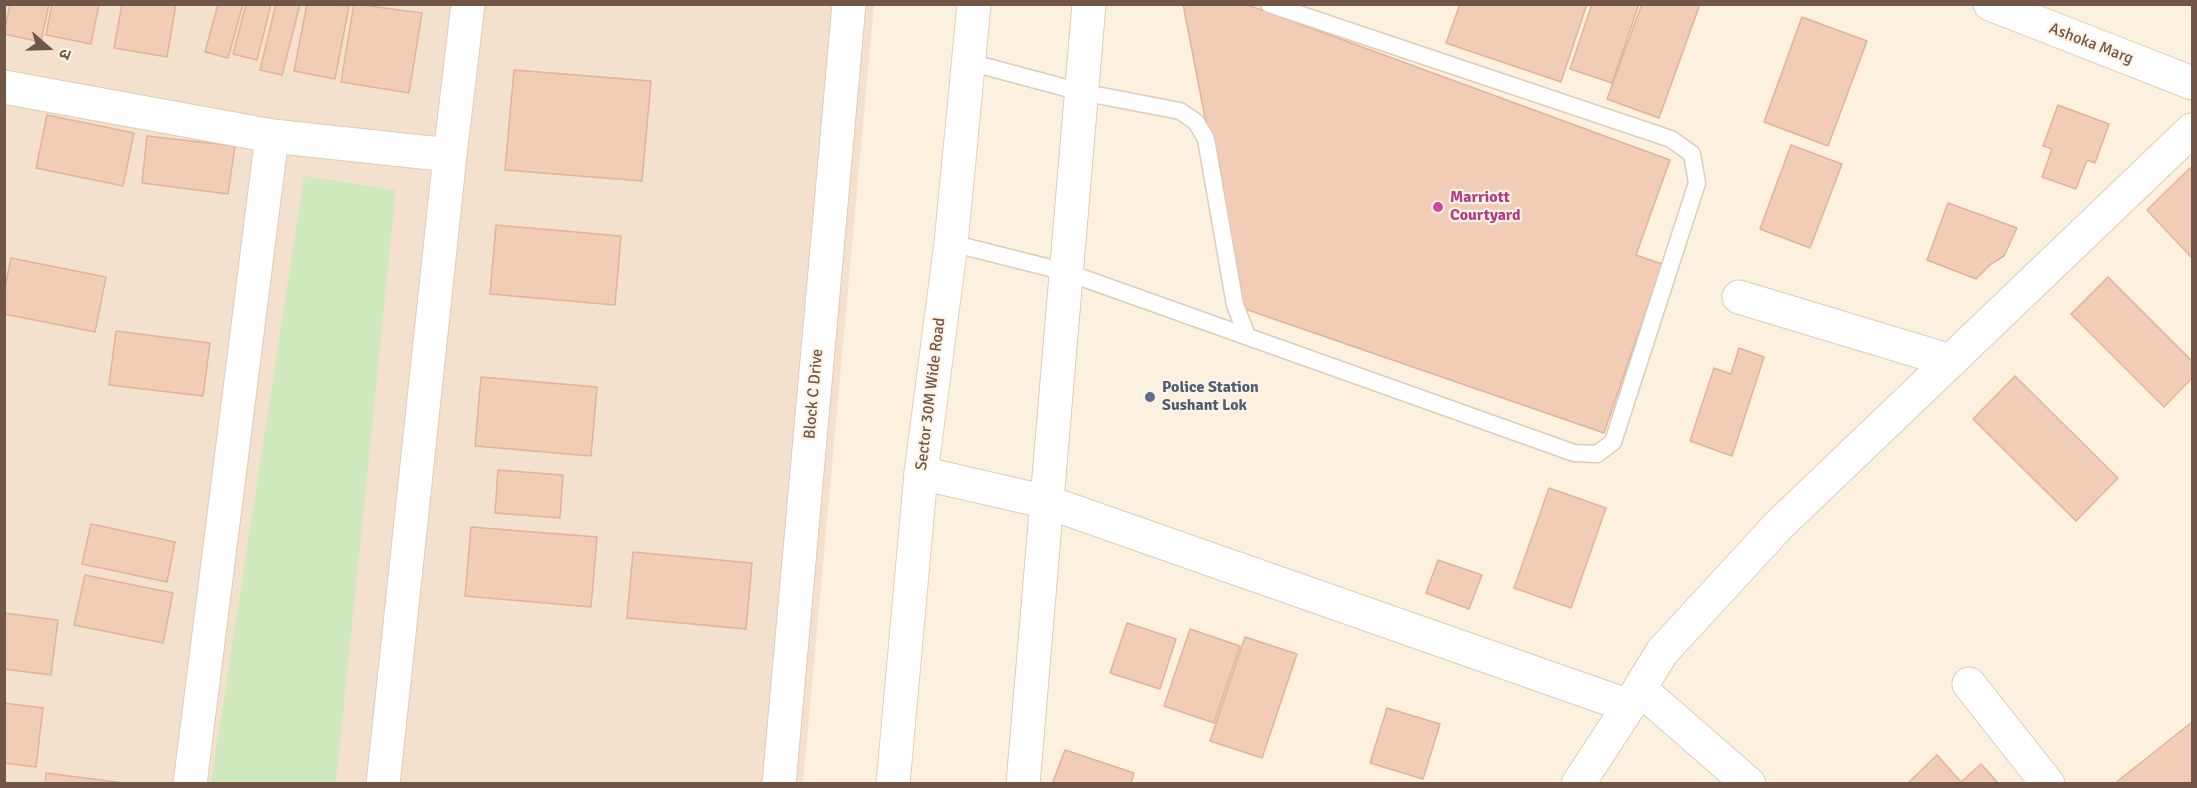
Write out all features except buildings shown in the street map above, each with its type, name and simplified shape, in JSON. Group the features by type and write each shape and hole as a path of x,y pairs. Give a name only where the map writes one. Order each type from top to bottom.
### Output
{"street":[{"path":"383,783 468,4"},
{"name":"Block C Drive","path":"779,783 849,4"},
{"name":"Sector 30M Wide Road","path":"892,783 921,473 951,243 974,4"},
{"path":"1023,783 1089,4"},
{"name":"Ashoka Marg","path":"1990,4 2193,83"},
{"path":"6,95 272,136 450,155"},
{"path":"1578,783 1662,652 1779,525 2193,130"},
{"path":"190,783 272,136"},
{"path":"1739,297 1951,361"},
{"path":"921,473 1047,502 1634,698 1749,783"},
{"path":"1969,684 2048,783"}],"lane":[{"path":"951,243 1066,272 1574,453 1597,454 1612,442 1697,183 1692,154 1671,140 1269,4"},
{"path":"969,62 1081,92 1180,111 1196,122 1206,139 1235,305 1247,336"}],"shaded area":[{"path":"5,5 874,5 803,783 5,784"}],"green space":[{"path":"304,176 396,190 336,783 211,783"}],"place":[{"name":"Marriott Courtyard","path":"1438,207"},
{"name":"Police Station Sushant Lok","path":"1150,397"}]}
